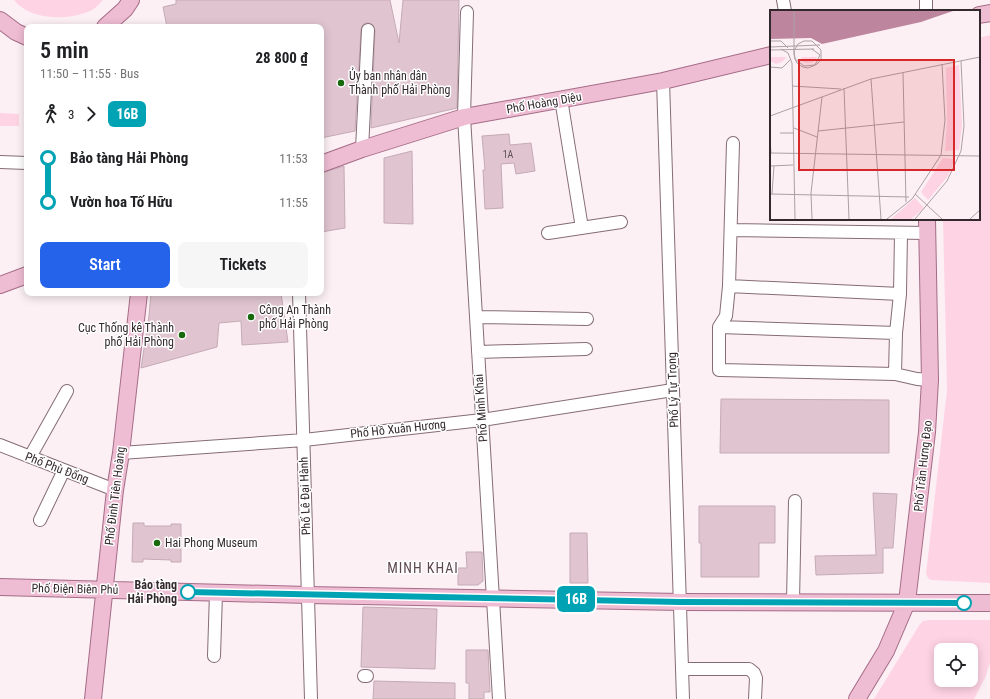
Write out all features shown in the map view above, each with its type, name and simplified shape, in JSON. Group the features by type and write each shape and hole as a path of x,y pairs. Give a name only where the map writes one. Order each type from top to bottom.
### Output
{"main road":[{"path":"109,24 133,0"},
{"path":"112,24 127,10 133,0"},
{"path":"980,15 990,13"},
{"path":"0,20 24,36"},
{"path":"0,24 15,34 24,37"},
{"name":"Phố Hoàng Diệu","path":"324,163 362,149 464,117 663,81 770,55"},
{"name":"Phố Trần Hưng Đạo","path":"856,699 886,651 907,602 927,432 930,380 927,226"},
{"path":"0,285 24,276"},
{"name":"Phố Đinh Tiên Hoàng","path":"93,699 115,490 121,453 139,296"},
{"name":"Phố Điện Biên Phủ","path":"0,588 680,602 990,603"}],"street":[{"path":"783,0 784,10"},
{"name":"Phố Minh Khai","path":"467,12 464,117 499,699"},
{"path":"362,149 368,30"},
{"name":"Phố Lý Tự Trọng","path":"663,81 683,699"},
{"path":"561,99 582,228"},
{"path":"733,143 729,286 726,316 719,327 719,370 895,374 917,379 930,380"},
{"path":"0,162 24,163"},
{"path":"548,233 620,222"},
{"path":"731,230 901,233 927,226"},
{"path":"895,374 896,333 900,294 901,233"},
{"path":"729,286 900,294"},
{"name":"Phố Lê Đại Hành","path":"299,296 311,699"},
{"path":"476,317 587,319"},
{"path":"719,327 896,333"},
{"path":"478,352 586,349"},
{"name":"Phố Hồ Xuân Hương","path":"121,453 304,440 482,420 673,390"},
{"path":"30,457 67,392"},
{"name":"Phố Phù Đổng","path":"0,445 115,490"},
{"path":"40,520 64,470"},
{"path":"794,602 795,501"},
{"path":"214,656 216,593"},
{"path":"682,669 749,669 754,673 756,678 755,699"}],"shaded area":[{"path":"14,0 103,0 92,10 83,14 51,17 30,12 21,7"},
{"path":"990,35 990,583 931,580 926,574 947,390 943,220 980,220 980,38"},
{"path":"0,113 19,114 19,126 0,126"},
{"path":"929,620 990,620 990,663 985,678 974,699 874,699 923,621"}],"building":[{"path":"176,0 390,0 399,43 403,0 459,0 457,108 371,128 375,30 372,24 365,23 361,30 355,131 324,137 324,24 166,24 163,7 176,4"},
{"path":"509,134 510,145 531,143 535,171 516,174 514,163 501,164 503,208 485,209 483,170 485,170 482,136"},
{"path":"412,151 413,224 384,223 384,158"},
{"path":"344,166 345,228 324,232 324,172"},
{"path":"151,296 281,296 288,342 242,345 241,321 219,323 217,347 141,368"},
{"path":"721,399 889,400 889,453 720,453"},
{"path":"873,493 897,494 893,548 883,548 883,573 816,575 815,556 876,555"},
{"path":"699,506 775,506 775,543 759,543 759,577 701,577"},
{"name":"Hai Phong Museum","path":"133,523 144,523 144,526 171,526 171,524 181,524 181,562 171,562 171,560 143,559 143,562 132,562"},
{"path":"570,533 587,533 588,583 570,583"},
{"path":"466,552 482,552 483,581 478,585 458,585 458,568 467,568"},
{"path":"363,607 437,609 435,669 361,667"},
{"path":"466,650 488,650 490,692 484,692 484,699 469,699 469,683 466,683"},
{"path":"374,681 455,683 455,699 373,699"}],"bus line":[{"name":"16B","path":"188,592 680,602 964,603"}],"place":[{"name":"Ủy ban nhân dân Thành phố Hải Phòng","path":"341,83"},
{"name":"Công An Thành phố Hải Phòng","path":"251,317"},
{"name":"Cục Thống kê Thành phố Hải Phòng","path":"182,335"},
{"name":"Hai Phong Museum","path":"157,543"},
{"name":"Bảo tàng Hải Phòng","path":"188,592"}],"district":[{"name":"MINH KHAI","path":"423,568"}]}
